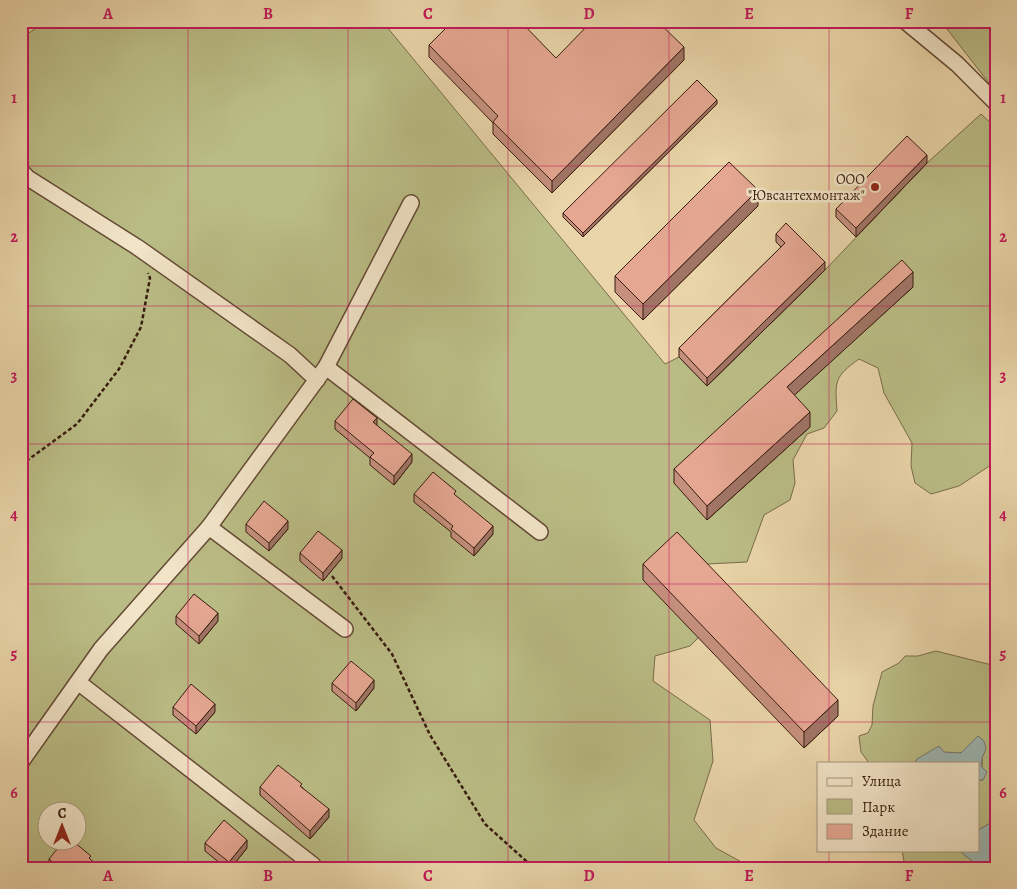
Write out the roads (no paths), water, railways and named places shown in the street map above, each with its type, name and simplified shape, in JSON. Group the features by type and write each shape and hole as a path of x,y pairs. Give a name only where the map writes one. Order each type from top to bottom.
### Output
{"street":[{"path":"905,21 957,64 996,103"},
{"path":"21,171 28,178 136,247 290,355 317,380"},
{"path":"21,762 102,649 209,526 317,380 326,367 411,203"},
{"path":"326,367 540,532"},
{"path":"209,526 345,629"},
{"path":"78,682 313,866"}],"water":[{"path":"978,736 984,741 986,749 981,766 987,772 983,780 980,780 980,762 916,762 917,759 939,746 944,752 961,753"},
{"path":"996,820 996,868 981,868 962,853 980,852 980,829"}],"place":[{"name":"ООО \"Ювсантехмонтаж\"","path":"875,187"}]}
